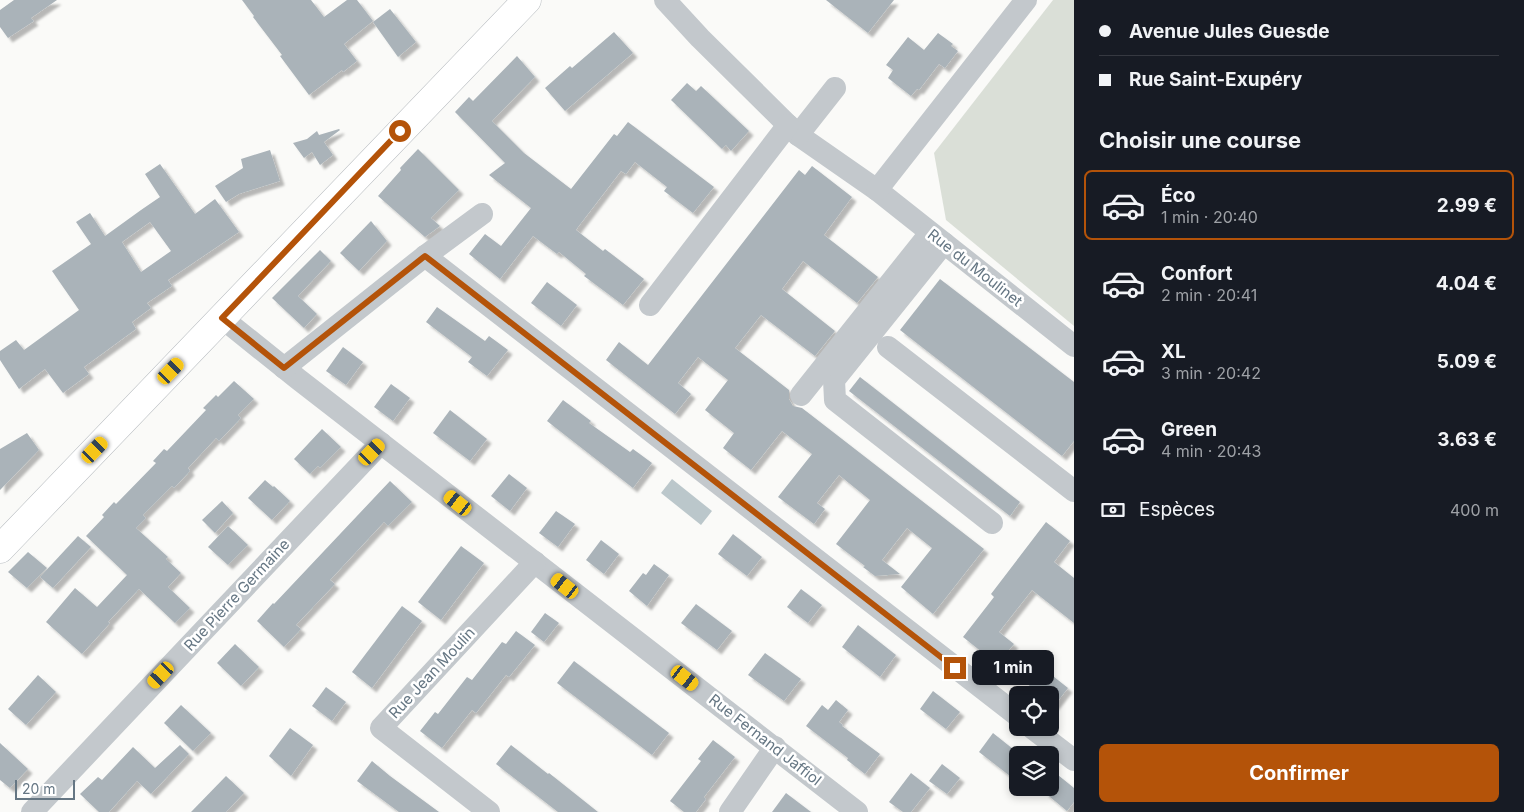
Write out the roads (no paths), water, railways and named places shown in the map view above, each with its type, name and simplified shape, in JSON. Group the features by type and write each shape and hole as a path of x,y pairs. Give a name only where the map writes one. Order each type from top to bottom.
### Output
{"main road":[{"path":"0,549 527,0"}],"street":[{"name":"Rue du Moulinet","path":"664,0 793,130 877,190 1074,346"},
{"path":"877,190 1026,0"},
{"path":"650,305 793,130 835,88"},
{"path":"284,368 425,256 482,214"},
{"path":"801,395 937,238"},
{"path":"937,238 834,380 835,400 992,523"},
{"path":"425,256 1009,709"},
{"name":"Rue Fernand Jaffiol","path":"222,318 857,812"},
{"path":"888,347 1074,491"},
{"name":"Rue Pierre Germaine","path":"32,812 381,443"},
{"name":"Rue Jean Moulin","path":"489,812 381,728 535,562"},
{"path":"1042,736 1074,760"},
{"path":"730,812 774,747"}]}
